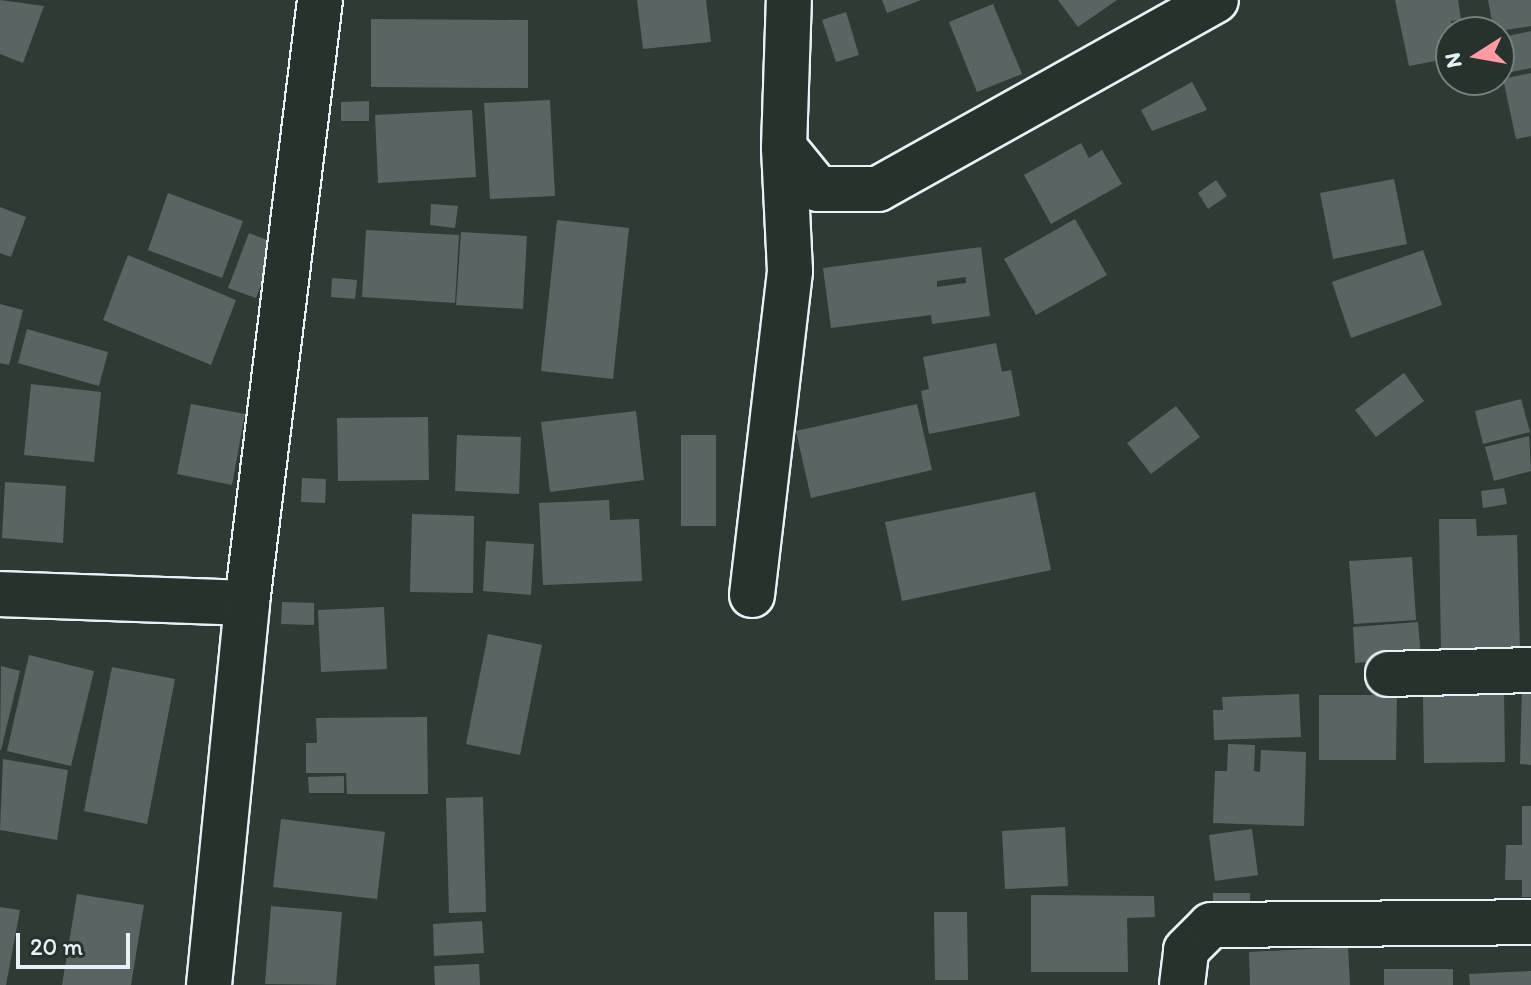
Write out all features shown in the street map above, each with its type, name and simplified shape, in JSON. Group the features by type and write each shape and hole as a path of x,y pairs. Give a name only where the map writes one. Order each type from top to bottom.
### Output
{"street":[{"path":"209,985 247,603 320,0"},
{"path":"752,595 790,271 784,147 789,0"},
{"path":"784,147 818,189 878,189 1216,0"},
{"path":"0,594 247,603"},
{"path":"1388,674 1531,670"},
{"path":"1182,985 1186,950 1211,925 1531,922"}],"building":[{"path":"0,0 44,6 23,63 0,54"},
{"path":"637,0 706,0 711,42 643,49"},
{"path":"882,0 921,0 887,13"},
{"path":"1058,0 1117,0 1078,27"},
{"path":"1395,0 1458,0 1460,16 1435,16 1435,61 1409,66"},
{"path":"1488,0 1531,0 1531,26 1515,29 1515,16 1491,16"},
{"path":"993,4 1022,74 977,92 949,22"},
{"path":"846,12 859,55 836,62 822,20"},
{"path":"371,19 528,20 528,88 371,87"},
{"path":"1531,31 1531,68 1515,71 1515,34"},
{"path":"1531,73 1531,136 1516,139 1507,96 1515,96 1515,76"},
{"path":"1192,82 1207,110 1152,131 1141,110"},
{"path":"550,100 555,196 490,199 484,103"},
{"path":"369,101 369,121 341,121 341,102"},
{"path":"472,110 476,177 378,183 375,115"},
{"path":"1081,143 1089,158 1102,150 1122,184 1051,224 1024,175"},
{"path":"1394,179 1407,244 1333,259 1320,193"},
{"path":"1216,180 1227,196 1208,209 1198,193"},
{"path":"168,193 243,221 222,278 148,250"},
{"path":"431,204 458,206 455,228 430,225"},
{"path":"0,207 26,217 11,257 0,253"},
{"path":"1075,219 1107,275 1036,315 1004,259"},
{"path":"557,220 629,228 613,379 541,371"},
{"path":"366,230 459,235 455,303 362,297"},
{"path":"461,232 527,236 523,309 456,305"},
{"path":"249,233 277,244 256,298 228,288"},
{"path":"981,247 990,316 932,324 931,315 831,328 823,268","holes":["966,277 966,283 937,287 937,281"]},
{"path":"1423,250 1442,305 1351,338 1332,282"},
{"path":"128,255 236,300 211,365 103,320"},
{"path":"332,278 357,280 355,299 331,297"},
{"path":"0,304 23,310 9,365 0,363"},
{"path":"27,329 108,352 99,386 18,363"},
{"path":"996,343 1002,372 1011,370 1020,416 929,434 921,391 929,389 923,357"},
{"path":"1404,373 1424,401 1376,437 1355,410"},
{"path":"31,384 101,392 94,462 24,455"},
{"path":"1521,399 1530,432 1483,444 1475,411"},
{"path":"191,404 245,414 232,485 177,474"},
{"path":"917,404 932,470 811,498 796,431"},
{"path":"1176,406 1200,437 1151,474 1127,443"},
{"path":"636,411 644,480 550,492 541,422"},
{"path":"428,417 429,480 338,481 337,418"},
{"path":"457,435 521,437 519,494 455,491"},
{"path":"681,435 716,435 716,526 681,526"},
{"path":"1529,436 1531,471 1494,481 1485,447"},
{"path":"302,478 326,479 325,503 301,502"},
{"path":"5,482 66,486 63,543 2,538"},
{"path":"1504,488 1507,504 1483,508 1481,491"},
{"path":"1035,492 1051,570 902,601 885,522"},
{"path":"609,500 610,520 639,519 642,581 543,585 539,503"},
{"path":"412,514 474,516 473,593 410,592"},
{"path":"1439,519 1476,519 1477,536 1517,535 1520,651 1441,652"},
{"path":"486,541 534,544 531,595 483,591"},
{"path":"1412,557 1416,620 1354,624 1349,561"},
{"path":"282,602 314,603 314,625 281,624"},
{"path":"384,607 387,669 321,672 318,610"},
{"path":"1418,622 1421,658 1355,663 1353,627"},
{"path":"488,634 542,645 520,755 466,744"},
{"path":"29,655 94,671 71,766 7,751"},
{"path":"1,666 20,671 0,750"},
{"path":"112,667 175,679 147,824 84,811"},
{"path":"1522,685 1531,686 1531,765 1520,764"},
{"path":"1504,693 1505,762 1424,763 1423,694"},
{"path":"1299,694 1301,737 1214,740 1213,710 1223,710 1222,697"},
{"path":"1319,695 1397,695 1396,760 1319,760"},
{"path":"427,717 428,794 347,794 346,773 306,773 306,743 317,743 316,718"},
{"path":"1228,744 1255,745 1254,771 1260,772 1261,750 1306,752 1304,826 1213,823 1215,771 1227,771"},
{"path":"3,759 68,770 57,840 0,830"},
{"path":"344,776 344,793 309,793 308,777"},
{"path":"483,797 486,912 449,913 446,798"},
{"path":"1522,806 1531,806 1531,897 1522,897 1522,880 1505,880 1506,845 1522,845"},
{"path":"281,819 385,832 377,899 273,887"},
{"path":"1065,827 1068,886 1005,889 1002,831"},
{"path":"1252,829 1258,875 1215,881 1209,835"},
{"path":"1213,893 1250,893 1250,910 1213,910"},
{"path":"77,894 144,905 131,985 62,985"},
{"path":"1031,895 1154,896 1155,917 1127,918 1128,972 1031,972"},
{"path":"271,906 342,912 336,985 265,984"},
{"path":"0,907 20,910 6,985 0,985"},
{"path":"934,912 967,912 968,980 935,980"},
{"path":"482,921 484,953 434,956 433,924"},
{"path":"1348,947 1350,985 1250,985 1249,952"},
{"path":"479,964 480,985 435,985 434,966"},
{"path":"1384,969 1453,969 1453,985 1384,985"},
{"path":"1531,971 1531,985 1470,985 1469,974"}]}
